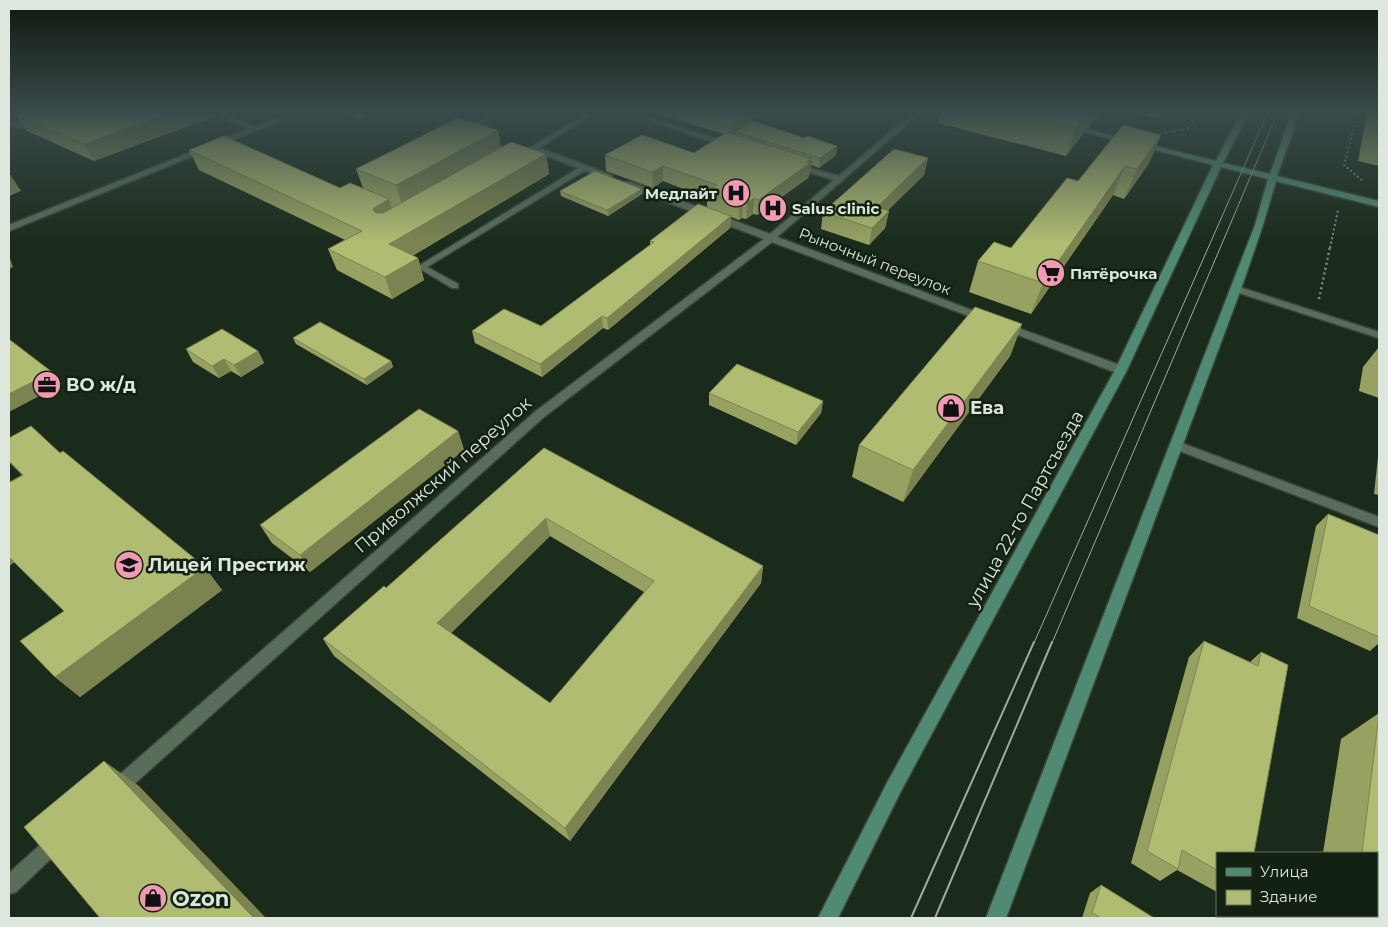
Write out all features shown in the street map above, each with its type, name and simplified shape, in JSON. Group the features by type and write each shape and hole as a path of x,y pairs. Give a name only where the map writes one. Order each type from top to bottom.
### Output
{"main road":[{"path":"1182,155 1379,204"},
{"name":"улица 22-го Партсъезда","path":"828,918 894,787 1121,370 1223,155"},
{"path":"996,918 1236,289 1259,225 1279,155"}],"street":[{"path":"9,228 191,155"},
{"name":"Рыночный переулок","path":"543,155 585,168 1121,370"},
{"name":"Приволжский переулок","path":"106,798 540,414 771,238 868,155"},
{"path":"784,162 840,179"},
{"path":"9,884 69,832"}],"lane":[{"path":"456,286 421,267 585,168"},
{"path":"1236,289 1379,335"},
{"path":"1176,445 1379,522"}],"path":[{"path":"1347,155 1344,165 1369,186"},
{"path":"1315,314 1339,207"}],"building":[{"path":"200,155 267,155 340,188 350,183 389,199 373,210 376,213 383,213 487,155 544,155 389,244 418,258 385,277 328,249 362,231"},
{"path":"383,155 451,155 396,185 356,169"},
{"path":"606,155 800,155 812,159 807,162 810,163 758,200 754,198 747,203 743,202 740,204 707,192 717,185 663,166 652,172"},
{"path":"811,155 824,155 820,158"},
{"path":"887,155 918,155 928,158 877,207 889,211 872,228 823,212"},
{"path":"1099,155 1147,155 1137,169 1125,166 1043,283 978,261 994,242 1011,248 1067,178 1078,181"},
{"path":"595,171 642,189 607,210 560,191"},
{"path":"698,204 731,216 607,318 602,316 540,364 472,331 504,309 541,326 654,242 650,241"},
{"path":"975,307 1022,324 913,470 859,445"},
{"path":"320,322 391,361 364,379 293,338"},
{"path":"222,329 258,351 234,365 224,359 212,366 186,349"},
{"path":"9,340 52,372 9,394"},
{"path":"737,364 823,401 798,432 709,393"},
{"path":"419,409 458,431 300,555 260,525"},
{"path":"31,426 60,453 63,451 205,567 55,677 20,641 64,611 9,557 9,483 23,475 9,461 9,438"},
{"path":"544,448 763,566 565,828 323,639 384,586 386,588","holes":["546,518 654,581 550,703 437,623"]},
{"path":"1328,514 1379,535 1379,637 1309,606"},
{"path":"1204,641 1258,666 1261,652 1288,665 1254,852 1216,852 1216,869 1182,850 1178,869 1147,851"},
{"path":"1379,714 1379,889 1378,852 1362,852"},
{"path":"104,761 254,918 100,918 24,827"},
{"path":"1101,885 1154,918 1101,918 1092,913"}],"tram line":[{"path":"1034,643 1249,155"},
{"path":"1052,643 1260,155"},
{"path":"911,918 1034,642"},
{"path":"935,918 1052,642"}],"place":[{"name":"Медлайт","path":"736,193"},
{"name":"Salus clinic","path":"773,208"},
{"name":"Пятёрочка","path":"1051,273"},
{"name":"ВО ж/д","path":"47,385"},
{"name":"Ева","path":"951,408"},
{"name":"Лицей Престиж","path":"129,565"},
{"name":"Ozon","path":"153,898"}]}
